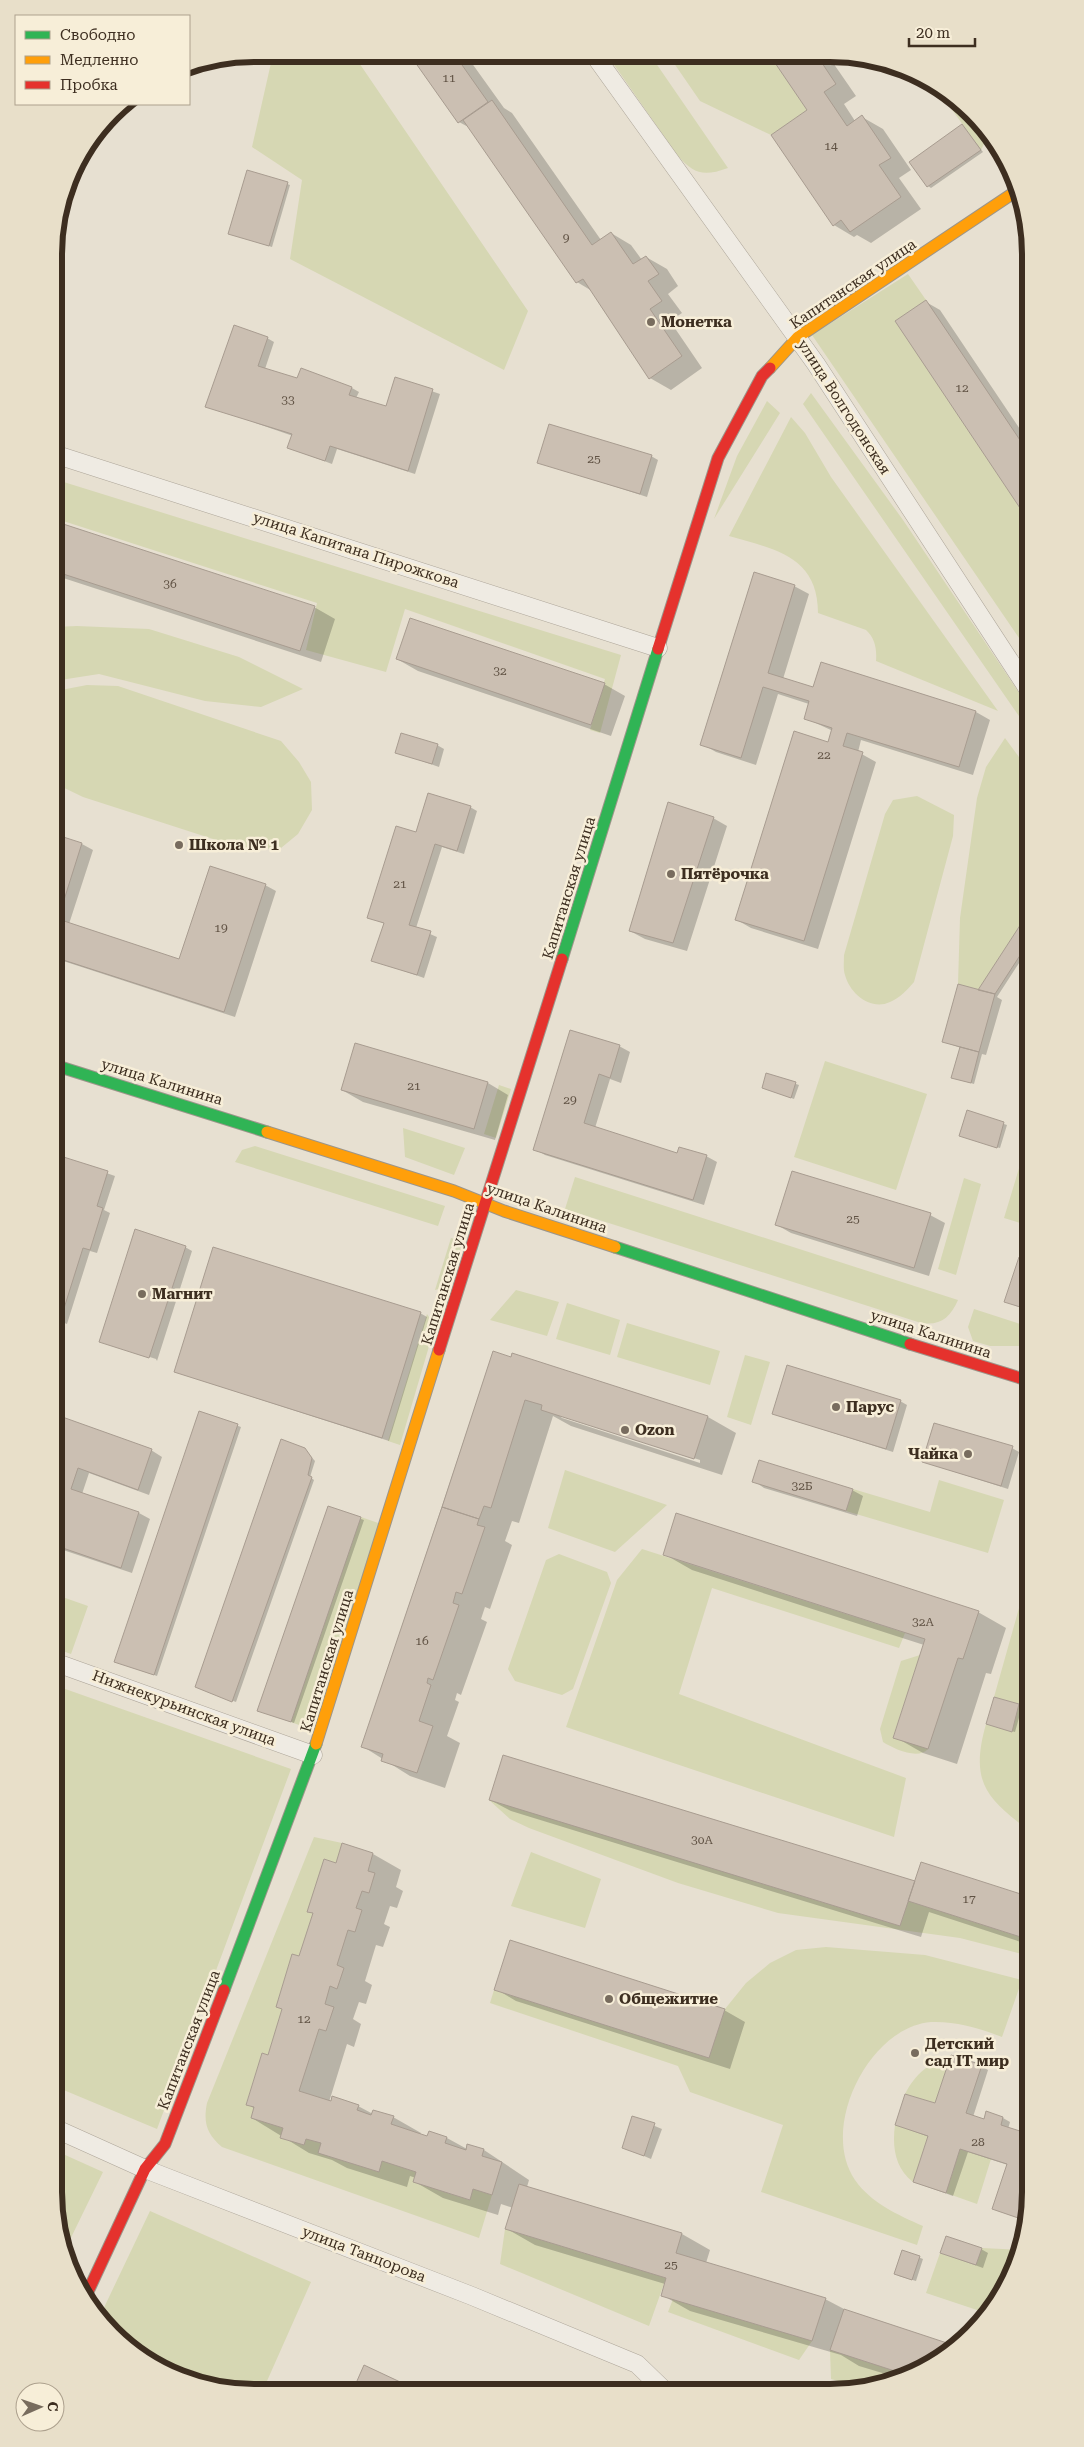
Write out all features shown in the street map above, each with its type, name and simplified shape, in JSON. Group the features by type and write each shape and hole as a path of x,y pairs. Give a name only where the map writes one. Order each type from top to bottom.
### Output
{"street":[{"name":"улица Волгодонская","path":"599,62 798,337 1022,680"},
{"name":"Капитанская улица","path":"89,2290 145,2169 165,2144 313,1755 718,458 762,376 798,337 1011,194"},
{"name":"улица Капитана Пирожкова","path":"62,457 658,648"},
{"name":"улица Калинина","path":"62,1068 454,1191 485,1204 949,1357 1022,1379"},
{"name":"Нижнекурьинская улица","path":"62,1665 313,1755"},
{"name":"улица Танцорова","path":"62,2132 145,2169 472,2296 637,2364 658,2384"}],"green space":[{"path":"271,62 358,62 528,311 504,370 290,259 302,180 252,147"},
{"path":"612,62 655,62 728,168 705,173 700,172 694,170 677,155"},
{"path":"673,62 774,62 807,110 771,135 700,101"},
{"path":"947,103 982,138 985,142 981,150"},
{"path":"908,274 926,300 895,321 1022,511 1022,642 812,335"},
{"path":"811,393 903,520 1022,697 1022,720 803,404"},
{"path":"767,401 780,413 714,519 737,456"},
{"path":"791,417 805,433 831,477 998,711 876,661 875,644 866,630 818,613 816,594 810,579 802,567 777,551 729,536"},
{"path":"62,481 621,655 600,733 590,730 605,679 405,609 386,672 306,650 317,603 62,521"},
{"path":"62,627 149,629 239,657 303,689 261,707 205,701 99,674 62,680"},
{"path":"87,685 118,686 281,741 299,762 311,782 312,810 298,834 281,848 247,850 83,797 62,787 62,690"},
{"path":"1005,738 1022,761 1022,922 978,990 958,984 960,918 977,798 986,767"},
{"path":"917,796 954,815 953,836 914,982 903,994 894,1000 883,1004 876,1004 862,999 851,988 844,973 844,955 885,814 893,800"},
{"path":"825,1061 927,1094 896,1190 794,1157"},
{"path":"499,1085 511,1089 496,1138 484,1134"},
{"path":"403,1128 465,1148 454,1175 405,1157"},
{"path":"255,1146 445,1206 438,1226 235,1162 242,1150"},
{"path":"1020,1165 1022,1166 1022,1224 1004,1218"},
{"path":"575,1177 958,1300 952,1312 944,1319 934,1323 921,1323 565,1209"},
{"path":"964,1178 981,1184 956,1275 938,1269"},
{"path":"451,1238 463,1241 455,1270 447,1283 435,1290"},
{"path":"516,1290 559,1302 547,1336 490,1320"},
{"path":"567,1303 620,1320 610,1355 556,1339"},
{"path":"974,1309 1020,1324 1022,1328 1022,1346 990,1346 973,1341 968,1327"},
{"path":"427,1314 435,1326 400,1445 388,1441"},
{"path":"627,1323 720,1351 710,1385 617,1357"},
{"path":"745,1355 770,1362 751,1425 727,1417"},
{"path":"565,1470 667,1505 615,1552 548,1528"},
{"path":"939,1480 1004,1500 988,1553 846,1511 853,1489 930,1512"},
{"path":"361,1517 381,1524 315,1731 291,1722"},
{"path":"642,1549 905,1633 899,1648 712,1588 679,1694 906,1778 894,1837 566,1727 617,1580"},
{"path":"559,1554 607,1572 611,1583 573,1689 562,1695 515,1681 508,1669 546,1560"},
{"path":"62,1597 88,1606 71,1654 62,1651"},
{"path":"1021,1601 1022,1825 992,1798 985,1787 981,1774 981,1744 986,1724 1012,1731 1019,1704 994,1697"},
{"path":"920,1655 893,1737 928,1749 918,1754 893,1748 883,1742 880,1729 901,1661"},
{"path":"62,1688 291,1769 157,2129 62,2089"},
{"path":"489,1800 900,1926 908,1901 1022,1937 1022,1954 960,1938 778,1913 678,1883 529,1828 510,1819"},
{"path":"314,1837 342,1843 336,1863 324,1859 308,1912 313,1913 299,1956 292,1954 276,2007 282,2009 268,2055 262,2053 246,2104 254,2107 251,2118 283,2128 280,2138 304,2145 306,2139 321,2143 318,2153 379,2172 382,2161 416,2172 414,2182 469,2200 473,2189 492,2195 479,2238 222,2147 207,2128 207,2103"},
{"path":"531,1852 601,1879 585,1928 511,1906"},
{"path":"826,1947 925,1955 1022,1980 1002,2037 976,2028 949,2023 931,2022 908,2028 888,2041 870,2060 856,2083 847,2108 843,2134 845,2158 855,2180 877,2202 923,2226 917,2245 761,2192 783,2125 690,2092 678,2066 490,2003 494,1990 709,2058 725,2009 746,1983 770,1963 796,1950"},
{"path":"951,2055 935,2103 905,2094 914,2080 924,2070"},
{"path":"895,2125 928,2136 913,2182 902,2170 896,2156 894,2141"},
{"path":"960,2149 991,2159 977,2204 946,2193"},
{"path":"62,2154 103,2172 69,2242 64,2218 62,2193"},
{"path":"150,2211 311,2282 266,2384 217,2381 169,2365 128,2337 103,2310"},
{"path":"505,2229 666,2278 649,2326 500,2264"},
{"path":"982,2248 1012,2250 1002,2278 980,2311 926,2293 940,2253 975,2265"},
{"path":"673,2299 812,2341 799,2360 668,2312"},
{"path":"830,2350 897,2372 855,2383 848,2384 831,2379"}],"building":[{"path":"415,62 460,62 488,102 458,123"},
{"path":"774,62 821,62 836,84 824,92 847,126 862,115 891,158 879,165 901,197 850,232 841,220 833,226 771,135 807,110"},
{"path":"492,100 592,245 611,232 633,264 646,256 659,274 648,281 662,301 650,309 682,356 649,379 583,279 576,283 463,120"},
{"path":"962,124 981,150 927,187 909,162"},
{"path":"247,170 288,182 269,246 228,234"},
{"path":"926,300 1022,443 1022,511 895,321"},
{"path":"234,325 268,337 258,366 297,378 301,368 352,387 349,395 386,406 395,377 433,389 408,471 330,446 325,461 287,448 292,434 205,407"},
{"path":"549,424 652,455 640,494 537,463"},
{"path":"62,524 315,606 300,651 62,574"},
{"path":"754,572 795,585 768,673 813,687 821,662 976,711 959,767 847,733 843,746 863,752 804,941 735,920 794,731 828,742 832,728 804,719 809,701 763,687 741,758 700,745"},
{"path":"410,618 605,683 591,725 396,659"},
{"path":"401,733 438,744 432,764 395,753"},
{"path":"428,793 471,806 457,851 435,844 409,925 431,931 417,975 371,961 384,923 367,918 396,826 416,832"},
{"name":"Пятёрочка","path":"668,802 714,817 673,943 629,931"},
{"path":"62,837 82,843 62,906"},
{"path":"210,866 266,884 224,1012 62,960 62,920 179,959"},
{"path":"1022,922 1022,952 995,994 978,990"},
{"path":"958,984 995,994 979,1052 942,1042"},
{"path":"570,1030 620,1045 610,1078 599,1074 584,1123 677,1153 679,1147 707,1155 693,1200 533,1150"},
{"path":"355,1043 488,1082 474,1129 341,1090"},
{"path":"960,1047 979,1052 971,1083 951,1078"},
{"path":"766,1073 796,1082 791,1098 762,1088"},
{"path":"967,1110 1004,1122 997,1148 959,1136"},
{"path":"62,1157 108,1171 97,1206 103,1208 90,1250 83,1248 62,1315"},
{"path":"792,1171 931,1213 914,1268 775,1225"},
{"name":"Магнит","path":"135,1229 186,1246 149,1358 99,1342"},
{"path":"213,1247 421,1312 382,1438 174,1372"},
{"path":"1019,1257 1022,1258 1022,1308 1004,1302"},
{"path":"493,1351 511,1357 512,1353 708,1416 694,1459 541,1410 542,1405 525,1400 491,1508 484,1506 479,1519 442,1507"},
{"name":"Парус","path":"787,1365 901,1400 886,1449 772,1414"},
{"path":"199,1411 238,1424 154,1675 114,1662"},
{"path":"62,1417 152,1449 138,1490 78,1468 71,1489 139,1512 121,1568 62,1548"},
{"name":"Чайка","path":"934,1423 1013,1446 1001,1486 922,1462"},
{"path":"281,1439 305,1448 312,1458 308,1475 312,1477 232,1702 195,1687"},
{"path":"759,1460 853,1489 846,1511 752,1482"},
{"path":"328,1506 361,1517 291,1722 257,1711"},
{"path":"442,1507 479,1519 477,1525 485,1527 462,1594 456,1592 453,1603 459,1605 433,1680 428,1678 427,1683 431,1685 419,1721 433,1726 417,1773 381,1761 383,1754 361,1747"},
{"path":"676,1513 979,1611 963,1659 958,1658 928,1749 893,1738 925,1639 663,1555"},
{"path":"994,1697 1019,1704 1012,1732 986,1724"},
{"path":"503,1755 915,1881 900,1926 489,1800"},
{"path":"342,1843 373,1853 368,1871 375,1873 369,1893 362,1891 356,1908 362,1910 355,1932 348,1930 337,1965 344,1968 337,1989 330,1986 325,2004 334,2007 326,2031 319,2029 299,2091 331,2101 332,2096 359,2105 357,2110 371,2115 373,2110 394,2116 391,2124 427,2136 429,2131 447,2137 445,2143 466,2150 467,2144 484,2149 482,2156 502,2162 492,2195 473,2189 470,2200 413,2182 416,2172 382,2161 379,2172 318,2153 321,2143 306,2139 304,2145 280,2138 283,2128 251,2118 254,2107 246,2105 262,2053 268,2055 282,2009 276,2007 292,1954 299,1956 313,1913 307,1912 324,1859 336,1863"},
{"path":"921,1862 1022,1894 1022,1937 908,1901"},
{"name":"Общежитие","path":"510,1940 725,2009 709,2058 494,1990"},
{"path":"951,2055 982,2065 966,2113 984,2119 986,2111 1003,2117 1001,2125 1022,2132 1020,2219 992,2209 1007,2164 960,2149 946,2193 913,2182 928,2136 895,2125 905,2094 935,2103"},
{"path":"632,2116 655,2123 644,2156 622,2148"},
{"path":"519,2184 682,2233 676,2253 826,2298 812,2341 661,2296 666,2278 505,2229"},
{"path":"946,2236 982,2248 976,2265 940,2253"},
{"path":"902,2250 920,2256 912,2280 894,2274"},
{"path":"844,2309 948,2343 926,2359 897,2372 830,2350"},
{"path":"364,2365 404,2384 356,2384"}],"traffic: fast":[{"path":"562,959 658,649"},
{"path":"62,1068 267,1132"},
{"path":"615,1247 910,1344"},
{"path":"224,1990 316,1744"}],"traffic: slow":[{"path":"770,368 798,337 1011,194"},
{"path":"267,1132 454,1191 504,1211 615,1247"},
{"path":"316,1744 439,1350"}],"traffic: jam":[{"path":"658,649 718,458 762,376 770,368"},
{"path":"439,1350 562,959"},
{"path":"910,1344 1022,1379"},
{"path":"89,2290 145,2169 165,2144 224,1990"}],"place":[{"name":"Монетка","path":"651,322"},
{"name":"Школа № 1","path":"179,845"},
{"name":"Пятёрочка","path":"671,874"},
{"name":"Магнит","path":"142,1294"},
{"name":"Парус","path":"836,1407"},
{"name":"Ozon","path":"625,1430"},
{"name":"Чайка","path":"968,1454"},
{"name":"Общежитие","path":"609,1999"},
{"name":"Детский сад IT мир","path":"915,2053"}]}
